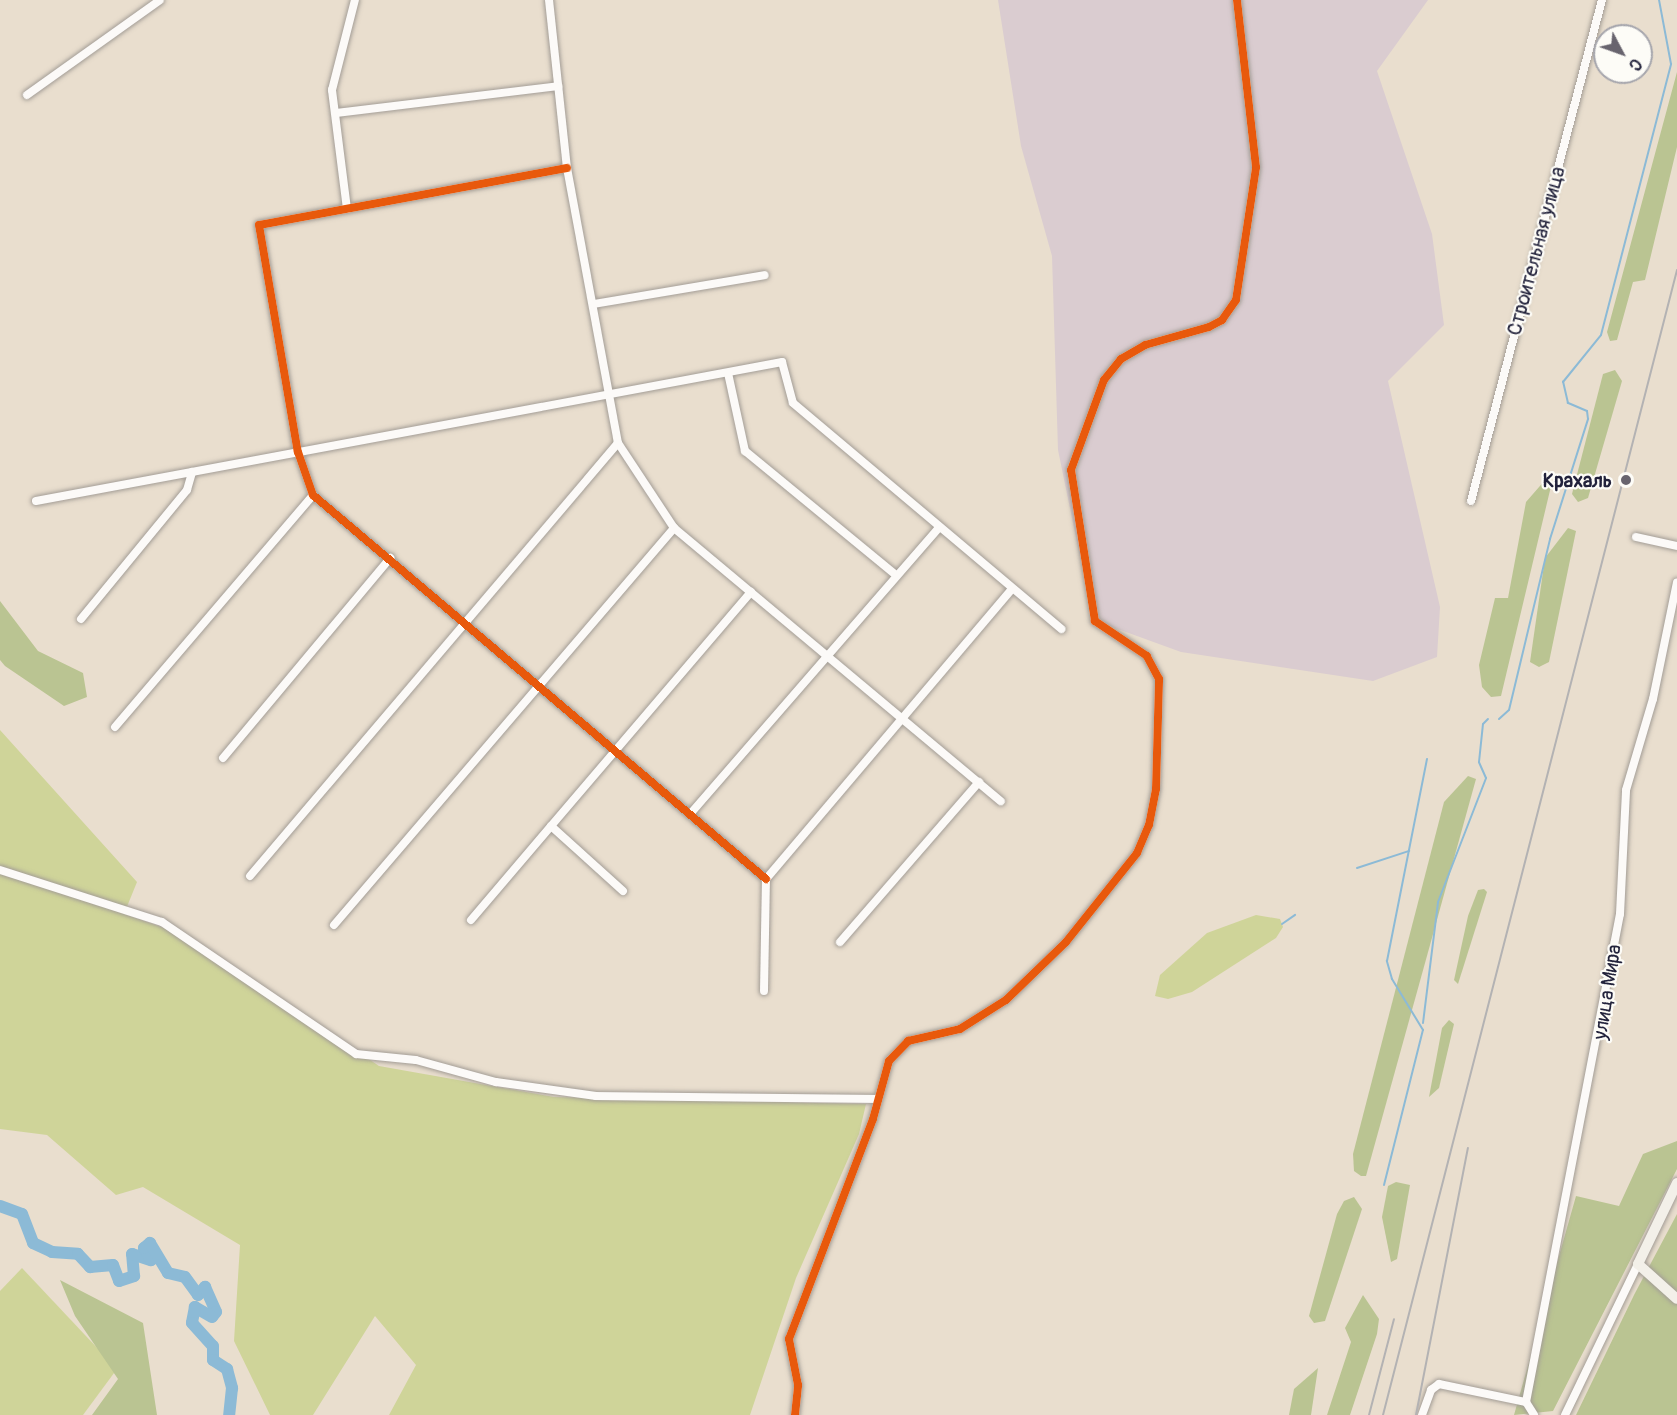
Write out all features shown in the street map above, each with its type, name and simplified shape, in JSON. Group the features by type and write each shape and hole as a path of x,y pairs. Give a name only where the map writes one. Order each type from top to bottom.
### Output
{"street":[{"path":"27,95 160,0"},
{"path":"347,209 332,90 356,0"},
{"path":"549,0 567,168 618,443 674,528 1001,801"},
{"path":"795,1415 798,1385 789,1339 877,1099 885,1068 904,1044 977,1021 1044,965 1128,864 1149,825 1156,789 1159,679 1148,656 1095,621 1071,470 1104,380 1121,359 1145,345 1209,327 1222,321 1236,300 1256,167 1237,0"},
{"name":"Строительная улица","path":"1471,501 1602,0"},
{"path":"336,113 558,86"},
{"path":"567,168 259,225 298,452 313,495 466,622 766,879"},
{"path":"594,304 765,275"},
{"path":"36,501 611,396 782,362 793,403 1011,590 1061,628"},
{"path":"728,373 745,452 896,575"},
{"path":"250,876 618,443"},
{"path":"81,619 187,490 192,472"},
{"path":"115,727 313,495"},
{"path":"334,925 542,687 674,528"},
{"path":"691,813 939,528"},
{"path":"1635,537 1677,546"},
{"path":"223,758 390,558"},
{"name":"улица Мира","path":"1526,1402 1620,914 1626,789 1653,699 1677,582"},
{"path":"764,991 766,879 1011,590"},
{"path":"471,920 751,592"},
{"path":"840,942 978,782"},
{"path":"551,826 623,891"},
{"path":"0,870 162,922 356,1054 417,1060 496,1082 596,1096 877,1099"},
{"path":"1565,1415 1677,1183"},
{"path":"1638,1264 1677,1299"},
{"path":"1422,1415 1431,1390 1439,1384 1526,1402 1534,1415"}],"shaded area":[{"path":"998,0 1428,0 1377,71 1432,234 1444,325 1388,381 1440,607 1437,657 1373,681 1181,652 1093,620 1058,450 1052,256 1021,146"}],"green space":[{"path":"1677,72 1677,147 1645,280 1633,282 1617,340 1610,341 1607,332"},
{"path":"1615,370 1622,381 1588,498 1578,502 1572,494 1603,374"},
{"path":"1546,479 1552,482 1501,696 1491,697 1482,687 1479,665 1495,598 1508,598 1526,502"},
{"path":"1568,528 1576,531 1549,662 1539,667 1530,662 1545,558"},
{"path":"0,601 38,651 83,673 87,697 64,706 5,666 0,660"},
{"path":"0,730 137,882 124,914 164,928 244,974 379,1066 554,1097 866,1104 859,1134 796,1278 750,1415 389,1415 416,1365 375,1316 313,1415 270,1415 234,1341 240,1245 143,1187 116,1195 47,1135 0,1129"},
{"path":"1468,776 1476,779 1366,1176 1361,1176 1354,1171 1353,1154 1444,802"},
{"path":"1484,889 1487,892 1458,984 1454,980 1468,916 1478,890"},
{"path":"1256,915 1280,919 1283,927 1276,938 1192,992 1168,999 1155,996 1160,975 1207,933"},
{"path":"1449,1020 1454,1024 1439,1088 1429,1097 1442,1028"},
{"path":"1677,1141 1677,1169 1553,1411 1514,1415 1576,1196 1619,1206 1643,1154"},
{"path":"1396,1182 1410,1185 1397,1259 1391,1262 1382,1217 1388,1186"},
{"path":"1354,1197 1362,1209 1325,1321 1314,1323 1309,1316 1337,1214 1344,1201"},
{"path":"1677,1214 1677,1415 1576,1415 1634,1295"},
{"path":"22,1268 117,1369 83,1415 0,1415 0,1291"},
{"path":"60,1280 143,1323 157,1415 92,1415 118,1379 75,1316"},
{"path":"1363,1295 1379,1319 1377,1334 1350,1415 1327,1415 1351,1342 1345,1328"},
{"path":"1318,1368 1311,1415 1289,1415 1294,1389"}],"waterway":[{"path":"1499,719 1509,710 1550,539 1588,419 1587,411 1568,403 1563,382 1601,335 1671,64 1659,0"},
{"path":"1423,1023 1438,902 1486,778 1479,762 1483,724 1488,719"},
{"path":"1384,1185 1423,1030 1392,979 1387,961 1427,759"},
{"path":"1357,868 1409,851"},
{"path":"1282,924 1295,915"},
{"path":"0,1206 22,1214 33,1243 52,1252 78,1254 90,1267 113,1265 119,1281 134,1276 132,1254 151,1260 144,1248 150,1243 168,1273 185,1277 198,1295 205,1287 216,1312 212,1317 195,1307 192,1323 213,1346 213,1360 227,1369 232,1388 229,1415"}],"railway":[{"path":"1383,1415 1677,270"},
{"path":"1416,1415 1468,1148"},
{"path":"1369,1415 1394,1319"}],"cycle path":[{"path":"795,1415 798,1385 789,1339 873,1119 889,1061 908,1041 960,1029 1006,1000 1066,942 1137,853 1149,825 1156,789 1159,679 1147,656 1095,621 1071,470 1104,380 1121,359 1145,345 1209,327 1222,320 1236,300 1256,167 1237,0"},
{"path":"567,168 259,225 298,452 313,495 766,879"}],"place":[{"name":"Крахаль","path":"1626,480"}]}
